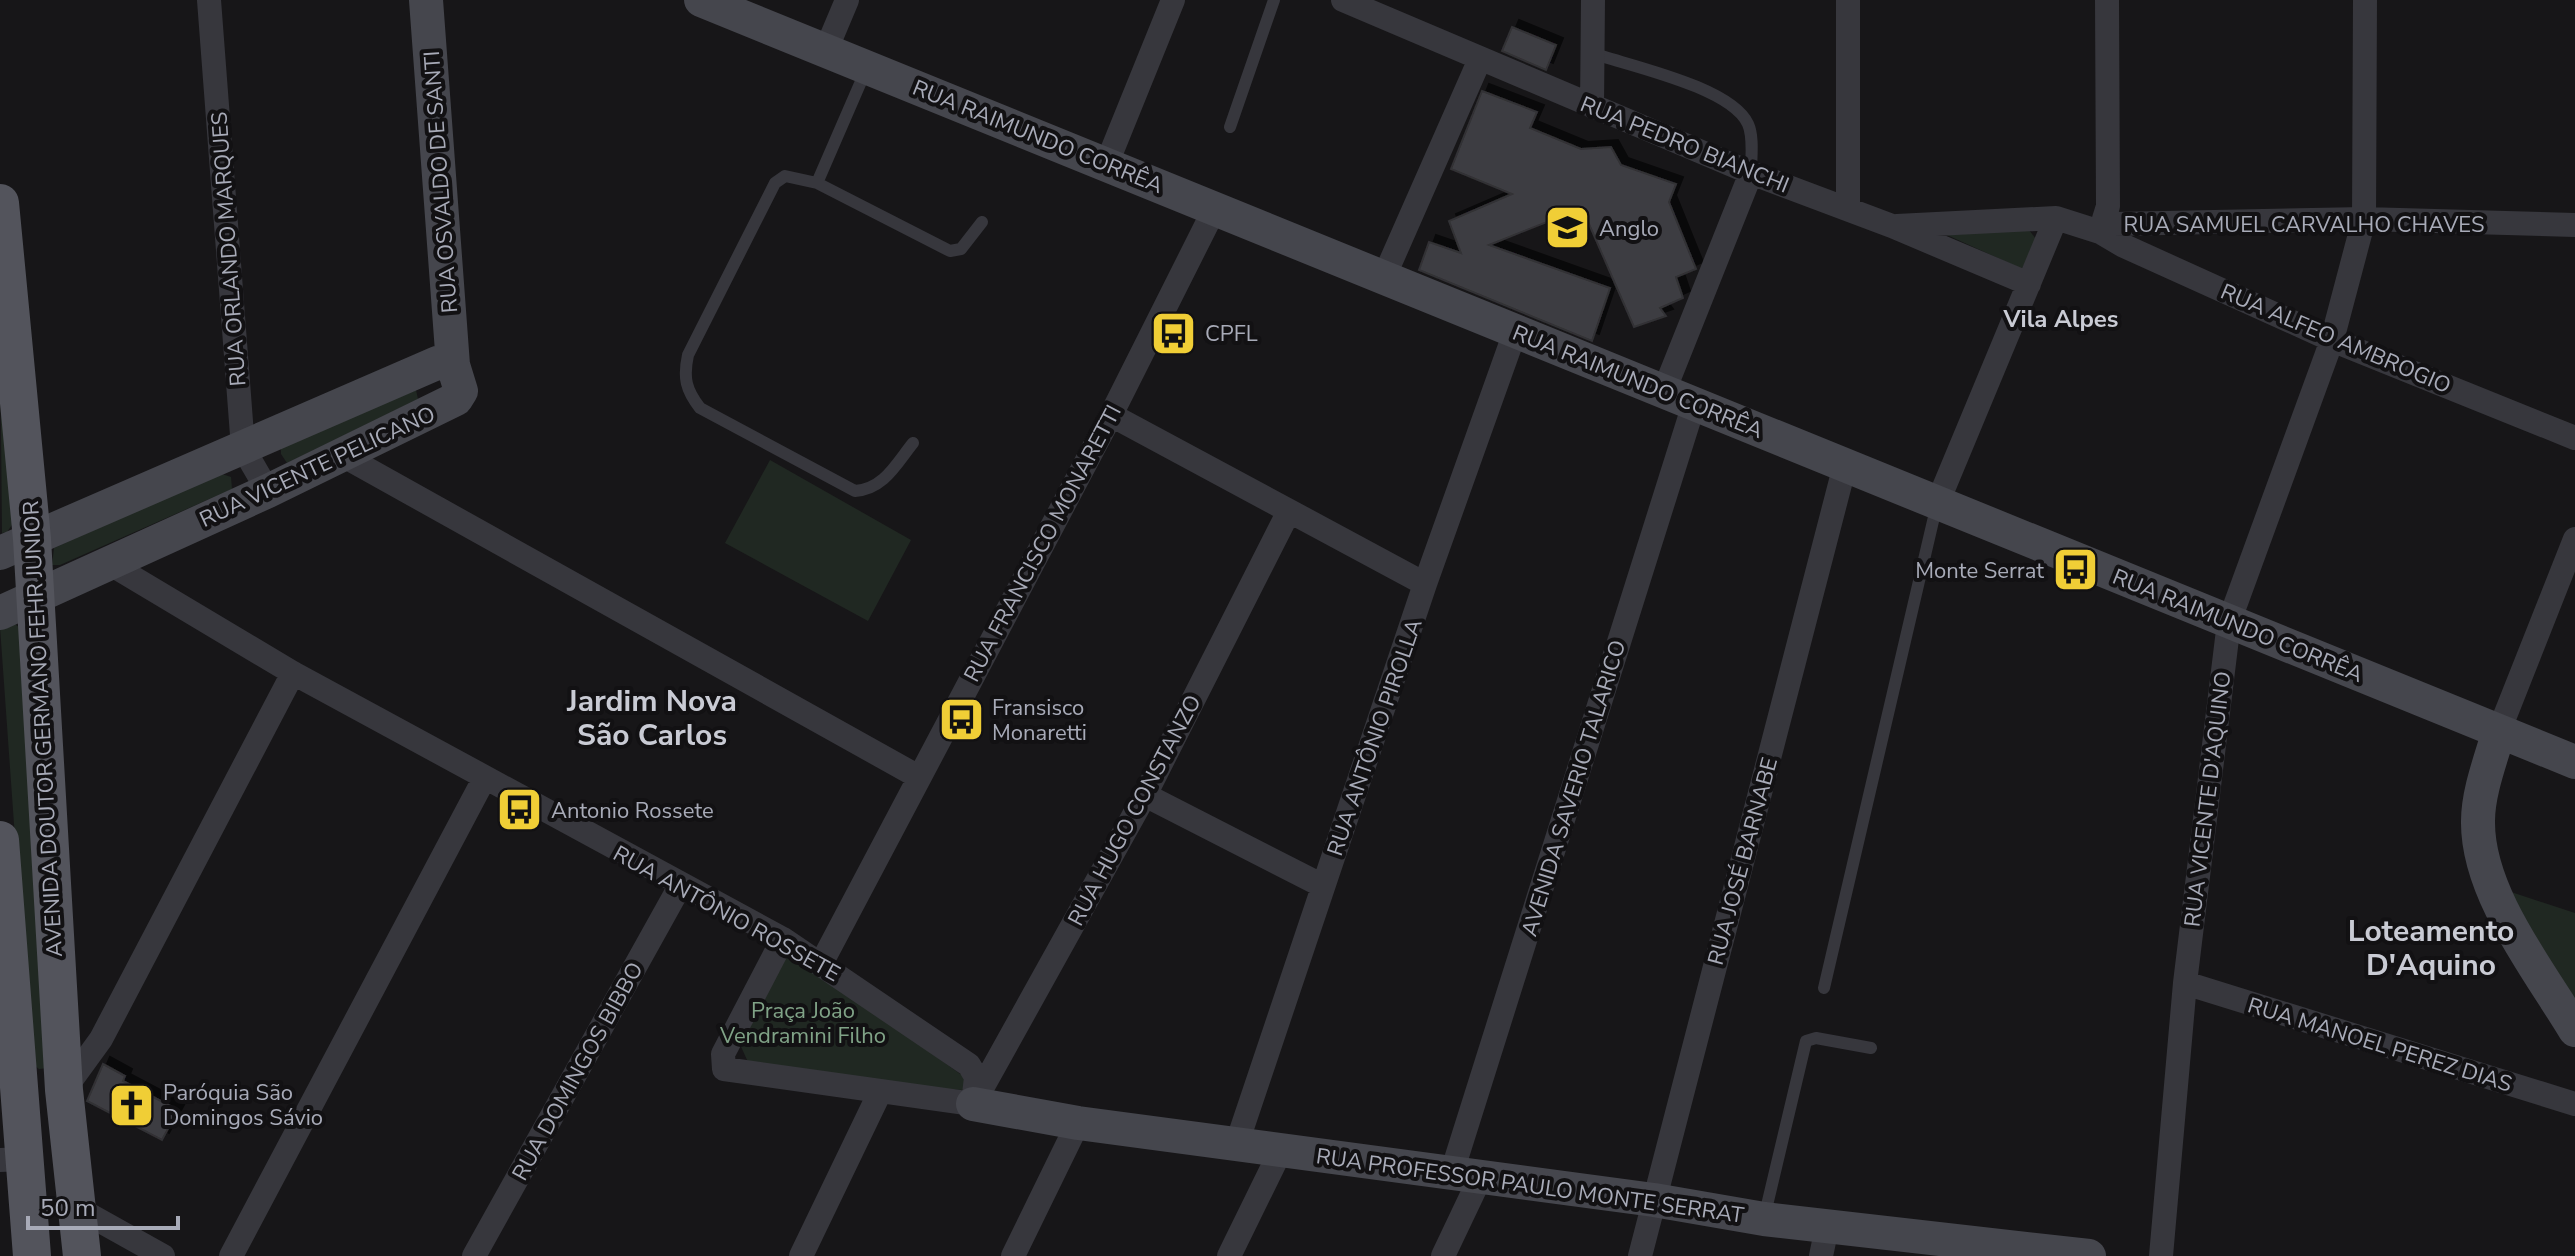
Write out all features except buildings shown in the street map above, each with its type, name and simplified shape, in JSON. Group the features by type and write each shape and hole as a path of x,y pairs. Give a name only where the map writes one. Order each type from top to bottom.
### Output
{"main road":[{"name":"AVENIDA DOUTOR GERMANO FEHR JUNIOR","path":"0,203 17,606 82,1256"},
{"name":"AVENIDA DOUTOR GERMANO FEHR JUNIOR","path":"0,840 21,1096 17,1171 32,1256"},
{"path":"21,1096 64,1090"},
{"path":"17,1171 77,1208"}],"street":[{"name":"RUA ORLANDO MARQUES","path":"209,0 243,448 268,491"},
{"name":"RUA OSVALDO DE SANTI","path":"426,0 453,365"},
{"name":"RUA RAIMUNDO CORRÊA","path":"701,0 2575,762"},
{"path":"826,50 847,0"},
{"path":"1107,163 1173,0"},
{"name":"RUA PEDRO BIANCHI","path":"1343,0 1751,173 1848,208 2029,284"},
{"path":"1592,106 1593,0"},
{"path":"1848,0 1848,208"},
{"path":"2100,232 2108,206 2107,0"},
{"path":"2364,219 2365,0"},
{"path":"1384,277 1480,59"},
{"name":"AVENIDA SAVERIO TALARICO","path":"1443,1256 1679,398 1751,173"},
{"name":"RUA FRANCISCO MONARETTI","path":"822,962 917,776 1111,415 1215,208"},
{"path":"1937,504 2056,218"},
{"name":"RUA SAMUEL CARVALHO CHAVES","path":"1892,226 2056,218 2100,232 2114,224 2364,219 2575,225"},
{"name":"RUA VICENTE D'AQUINO","path":"2161,1256 2185,983 2229,622 2332,340 2364,219"},
{"name":"RUA ALFEO AMBROGIO","path":"2100,232 2122,245 2332,340 2575,438"},
{"name":"RUA ANTÔNIO PIROLLA","path":"1237,1143 1425,584 1515,332"},
{"name":"RUA VICENTE PELICANO","path":"16,546 437,363 453,365 461,391 456,399 268,491 107,562 17,606"},
{"path":"1111,415 1425,584"},
{"path":"342,455 917,776"},
{"name":"RUA JOSÉ BARNABE","path":"1640,1256 1845,465"},
{"name":"RUA HUGO CONSTANZO","path":"973,1104 1145,795 1289,511"},
{"path":"2575,539 2499,731 2478,812 2485,870 2500,906 2575,1030"},
{"name":"RUA ANTÔNIO ROSSETE","path":"107,562 293,673 822,962 969,1065 976,1077 973,1104"},
{"path":"64,1090 101,1039 293,673"},
{"path":"231,1256 484,779"},
{"path":"1145,795 1323,886"},
{"name":"RUA DOMINGOS BIBBO","path":"474,1256 680,886"},
{"path":"783,939 723,1054 724,1069 973,1104"},
{"name":"RUA MANOEL PEREZ DIAS","path":"2185,983 2575,1104"},
{"path":"801,1256 880,1092"},
{"name":"RUA PROFESSOR PAULO MONTE SERRAT","path":"973,1104 1078,1123 1654,1200 1764,1219 1824,1241 2089,1256"},
{"path":"1013,1256 1078,1123"},
{"path":"1229,1256 1281,1150"},
{"path":"77,1208 163,1256"}],"lane":[{"path":"1230,127 1274,0"},
{"path":"1592,53 1694,86 1736,106 1749,125 1751,173"},
{"path":"817,183 868,67"},
{"path":"913,443 882,482 870,490 855,491 700,408 688,392 684,374 688,355 775,183 785,176 817,183 950,251 961,249 982,222"},
{"path":"1824,988 1937,504"},
{"path":"1764,1219 1806,1041 1816,1038 1871,1048"}],"green space":[{"path":"2029,230 2036,239 2022,269 1947,235"},
{"path":"0,328 14,522 7,532 2,533"},
{"path":"416,390 418,399 287,463 281,454 281,447"},
{"path":"770,460 911,540 868,621 725,543"},
{"path":"219,473 231,477 232,489 60,565 52,565 54,548"},
{"path":"13,623 19,627 49,1068 39,1069 31,1063 0,627"},
{"path":"2505,890 2575,913 2575,1008"},
{"name":"Praça João Vendramini Filho","path":"783,957 805,962 963,1076 966,1087 962,1090 902,1086 748,1062 738,1040"}],"place":[{"name":"Anglo","path":"1568,228"},
{"name":"CPFL","path":"1174,333"},
{"name":"Monte Serrat","path":"2075,570"},
{"name":"Fransisco Monaretti","path":"961,720"},
{"name":"Antonio Rossete","path":"520,810"},
{"name":"Paróquia São Domingos Sávio","path":"132,1105"}],"district":[{"name":"Vila Alpes","path":"2061,319"},
{"name":"Jardim Nova São Carlos","path":"652,718"},
{"name":"Loteamento D'Aquino","path":"2431,948"}]}
